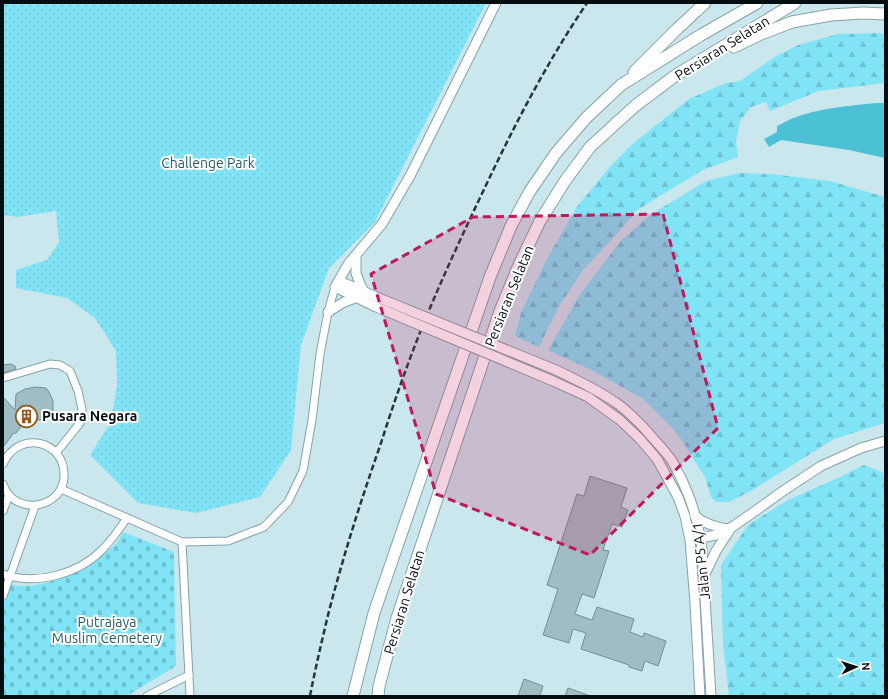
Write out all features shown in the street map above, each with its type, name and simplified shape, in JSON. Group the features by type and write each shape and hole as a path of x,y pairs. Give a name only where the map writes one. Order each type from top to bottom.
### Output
{"main road":[{"path":"621,85 705,3"},
{"name":"Persiaran Selatan","path":"353,696 374,613 490,277 511,226 530,191 556,153 586,118 621,85 701,35 757,3"},
{"name":"Persiaran Selatan","path":"378,696 379,686 397,618 500,311 540,221 565,181 590,147 635,106 676,74 795,3"},
{"path":"676,74 761,34 792,22 847,14 885,14"}],"street":[{"path":"60,489 182,542 228,541 264,527 288,502 303,471 312,420 320,354 328,312 337,284 342,273 382,224 410,176 496,3"},
{"path":"356,255 356,273 360,284 361,295"},
{"path":"337,284 376,302"},
{"path":"328,312 344,302 361,295"},
{"name":"Jalan P5 A/1","path":"376,302 584,382 616,402 633,416 650,434 671,459 693,507 700,538 704,577 711,696"},
{"name":"Jalan P5 A/1","path":"376,302 588,398 620,420 639,438 657,459 678,497 685,516 690,540 700,696"},
{"path":"3,378 50,364 60,365 70,370 78,392 82,409 82,418 80,423 56,454"},
{"path":"690,540 716,535 730,528 783,490 821,466 861,448 885,441"},
{"path":"3,464 12,450 21,444 32,442 43,444 53,449 60,457 64,468 64,479 60,489 54,497 45,503 35,506 25,505 16,501 9,495 3,484"},
{"path":"3,511 9,495"},
{"path":"3,596 7,575 35,506"},
{"path":"695,516 714,527 730,528"},
{"path":"7,575 27,579 43,578 76,568 103,550 126,518"},
{"path":"704,577 716,551 730,528"},
{"path":"182,542 190,696"},
{"path":"147,696 189,675"}],"highlighted area":[{"path":"663,214 718,428 590,555 436,494 371,274 473,217"}],"green space":[{"name":"Challenge Park","path":"3,3 486,3 375,222 329,268 301,345 291,450 260,497 196,513 138,503 90,455 111,422 117,385 116,351 95,318 67,298 16,288 16,270 47,260 59,242 56,211 18,217 3,215"},
{"path":"838,34 885,34 885,83 819,91 770,111 766,102 751,107 740,121 736,142 738,157 703,170 636,211 583,270 558,308 539,347 515,336 521,313 547,259 576,208 609,168 631,145 689,99 726,83 740,81 773,58 798,45"},
{"path":"740,173 771,174 830,181 885,197 885,423 834,439 751,491 729,502 716,502 711,497 705,477 677,433 642,398 591,370 548,350 581,293 620,242 650,215 706,181"},
{"path":"864,465 882,472 885,476 885,696 729,696 723,644 721,565 748,525 788,500"},
{"name":"Putrajaya Muslim Cemetery","path":"123,532 174,552 176,666 127,696 3,696 3,581 19,586 33,586 59,579 85,566 108,551 117,543"}],"shaded area":[{"path":"885,103 885,158 849,150 781,140 769,147 764,139 777,132 777,126 801,115 833,108"}],"building":[{"path":"11,364 15,366 16,369 3,373 3,365"},
{"name":"Pusara Negara","path":"36,387 46,388 49,392 53,401 53,414 44,419 23,420 21,427 16,433 12,434 3,447 3,397 15,410 16,394 25,389"},
{"path":"590,476 627,488 621,507 628,510 622,527 612,524 603,550 609,551 594,598 582,594 575,614 592,620 597,607 634,619 630,632 643,637 644,633 666,641 658,666 645,661 642,671 629,667 629,665 581,649 586,633 573,629 569,643 543,635 558,589 547,585 577,494 584,496"},
{"path":"524,679 543,686 540,696 518,696"},
{"path":"568,688 588,695 588,696 565,696"}],"railway":[{"path":"310,696 327,619 365,489 397,394 423,325 458,244 510,135 534,90 587,3"}],"place":[{"name":"Pusara Negara","path":"27,416"}]}
